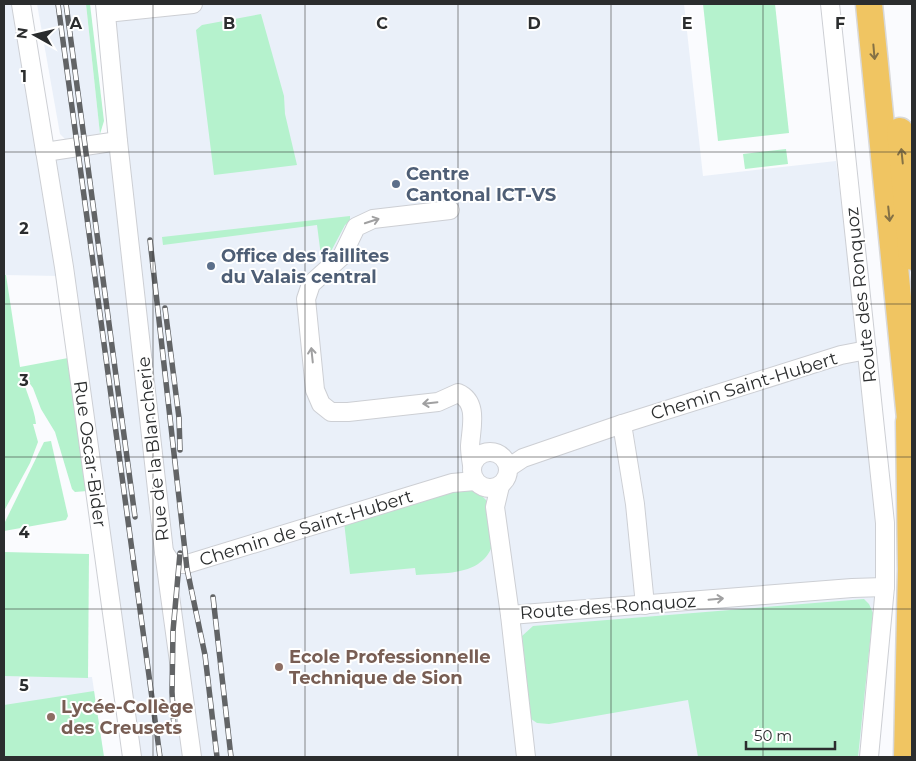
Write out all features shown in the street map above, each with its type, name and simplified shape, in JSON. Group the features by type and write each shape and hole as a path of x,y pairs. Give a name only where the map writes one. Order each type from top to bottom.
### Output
{"highway":[{"path":"869,4 912,439"},
{"path":"887,4 912,257"},
{"path":"907,757 910,570 908,404"}],"street":[{"name":"Rue Oscar-Bider","path":"21,4 64,267 132,757"},
{"path":"105,8 193,4"},
{"name":"Route des Ronquoz","path":"830,4 885,523 885,587 869,757"},
{"name":"Rue de la Blancherie","path":"105,8 164,552 192,757"},
{"path":"45,152 118,141"},
{"path":"450,210 373,219 356,227 342,256 311,284 306,299 315,390 321,404 331,412 348,412 438,402 458,393 465,396 471,404 481,474 495,507 510,615 526,757"},
{"name":"Chemin Saint-Hubert","path":"506,463 622,424 841,355 867,350"},
{"path":"622,424 634,504 645,605"},
{"path":"496,452 506,463 507,477 481,474 496,452"},
{"name":"Chemin de Saint-Hubert","path":"164,552 172,564 187,564 481,474"},
{"name":"Route des Ronquoz","path":"510,615 885,587"}],"shaded area":[{"path":"4,4 21,4 45,151 117,141 106,13 193,4 684,4 703,176 836,161 858,328 880,547 862,757 132,757 59,276 4,275"},
{"path":"37,4 86,4 100,134 65,139 60,134"},
{"name":"Lycée-Collège des Creusets","path":"4,676 92,677 104,757 4,757"}],"green space":[{"path":"86,4 90,4 104,121 100,134"},
{"path":"703,4 775,4 789,133 718,141"},
{"path":"261,14 284,96 285,114 297,165 214,175 196,30 202,25"},
{"path":"786,149 788,164 745,169 743,154"},
{"path":"350,216 350,221 345,225 329,255 321,256 317,225 163,245 162,237"},
{"path":"4,275 6,275 20,367 68,358 87,491 75,492 72,489 55,432 41,409 33,388 22,373 35,417 36,424 33,424 38,442 30,463 4,511"},
{"path":"51,441 68,516 66,520 4,531 4,524 44,442"},
{"path":"466,488 486,500 491,516 492,546 485,558 480,562 471,568 448,573 416,575 415,568 350,574 344,522"},
{"path":"4,552 89,554 88,678 4,676"},
{"path":"864,599 869,604 873,613 858,757 698,757 688,700 549,724 537,723 531,719 522,636 533,626"},
{"name":"Lycée-Collège des Creusets","path":"94,691 104,757 4,757 4,705"}],"railway":[{"path":"58,4 160,757"},
{"path":"66,4 135,517"},
{"path":"150,240 187,569 205,655 217,757"},
{"path":"165,308 179,418 180,450"},
{"path":"174,730 172,692 173,631 180,553"},
{"path":"213,597 231,757"}],"place":[{"name":"Centre Cantonal ICT-VS","path":"396,184"},
{"name":"Office des faillites du Valais central","path":"211,266"},
{"name":"Ecole Professionnelle Technique de Sion","path":"279,667"},
{"name":"Lycée-Collège des Creusets","path":"51,717"}]}
